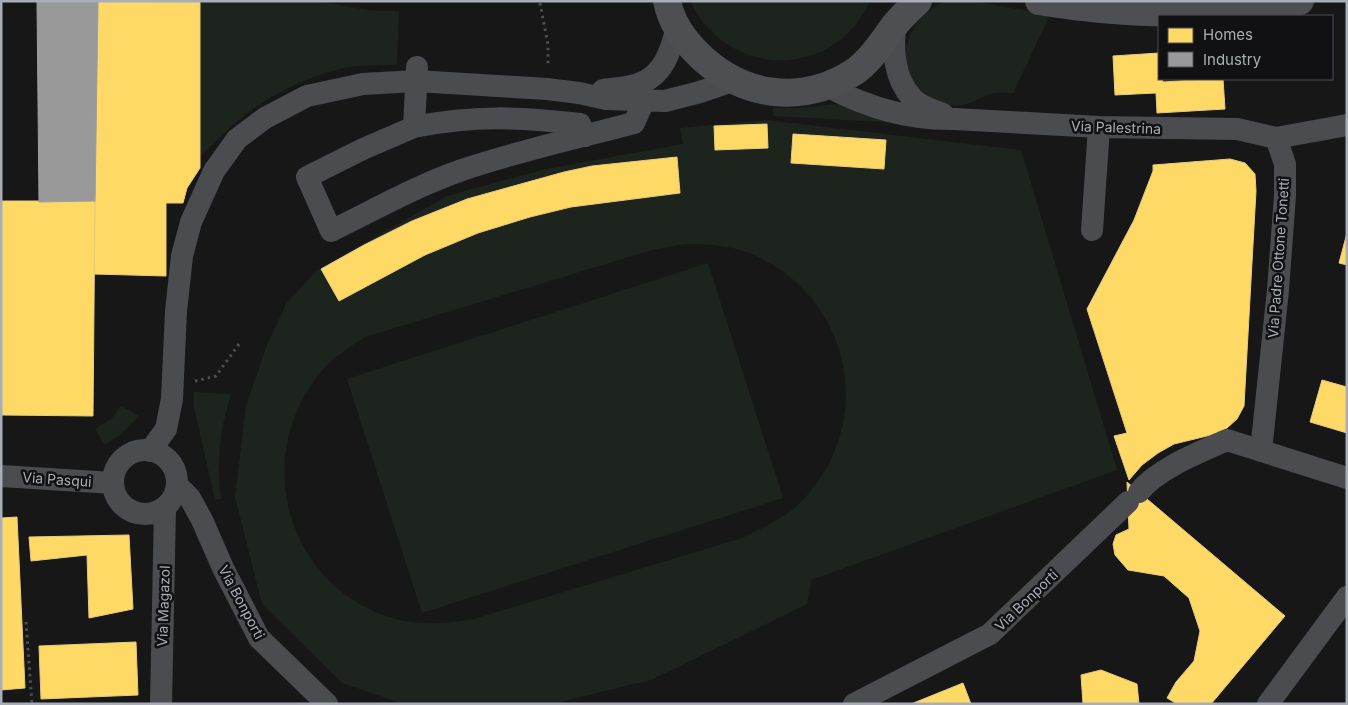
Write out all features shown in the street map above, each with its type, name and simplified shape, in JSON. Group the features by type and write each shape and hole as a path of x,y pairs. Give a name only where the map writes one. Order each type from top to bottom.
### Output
{"main road":[{"path":"668,9 692,48 710,66 732,80 756,89 779,93 802,92 828,86 855,71 876,52 900,13 918,1"},
{"path":"1040,1 1081,8 1138,13 1247,10 1300,1"}],"street":[{"path":"150,451 166,429 172,399 176,311 182,256 191,222 214,171 237,139 264,118 308,96 417,74 547,89 638,84 649,79 662,66 670,53 668,9"},
{"name":"Via Palestrina","path":"900,13 894,50 898,77 912,98 924,107 955,119"},
{"path":"414,127 417,74"},
{"path":"580,86 606,99 665,101 700,92 732,80"},
{"name":"Via Palestrina","path":"828,86 845,96 906,116 932,120 955,119 1099,128 1237,129 1276,138"},
{"path":"585,136 580,124 530,118 488,117 444,121 414,127 363,149 307,177 331,232 406,193 462,170 634,123 644,101"},
{"path":"1276,138 1347,125"},
{"path":"1092,230 1099,128"},
{"name":"Via Padre Ottone Tonetti","path":"1261,451 1278,290 1285,195 1285,164 1276,138"},
{"name":"Via Bonporti","path":"854,704 990,634 1146,483 1193,454 1227,440 1347,478"},
{"path":"150,451 161,454 170,463 176,474 177,485 173,498 165,507 152,513 138,514 125,508 116,497 113,483 116,469 124,458 136,452 150,451"},
{"name":"Via Pasqui","path":"1,476 113,483"},
{"name":"Via Bonporti","path":"177,485 190,498 202,520 223,568 259,638 327,704"},
{"name":"Via Magazol","path":"161,704 165,507"},
{"path":"1268,704 1347,597"}],"path":[{"path":"540,3 548,46 549,73"},
{"path":"190,383 216,376 239,344"},
{"path":"26,622 32,704"}],"shaded area":[{"path":"200,1 319,1 366,10 399,11 397,65 346,68 332,71 290,87 247,113 200,157"},
{"path":"690,1 870,1 853,27 832,46 807,57 780,60 754,56 729,45 707,27"},
{"path":"946,1 973,1 1050,15 1013,93 994,93 968,104 957,106 931,99 917,88 909,74 906,58 908,41 916,25 928,11"},
{"path":"837,104 848,105 901,123 773,116 773,108 799,108"},
{"path":"766,120 1021,150 1117,470 811,580 807,604 651,680 552,704 410,704 401,703 342,683 262,604 235,497 246,406 267,345 286,304 316,271 447,196 541,170 683,144 680,128","holes":["766,124 767,124 715,149 714,126","793,134 886,141 884,168 791,163","677,157 679,193 571,207 478,233 425,255 339,301 412,221 467,199 592,166","685,244 702,244 727,247 752,254 786,274 813,300 832,331 843,365 846,401 840,437 824,471 800,503 780,518 742,538 464,621 422,623 392,618 355,601 326,577 304,548 290,514 284,478 288,441 300,405 321,372 342,353 365,337 652,250"]},
{"path":"708,263 783,498 422,613 347,379"},
{"path":"194,392 231,394 220,446 221,499 215,500 194,407"},
{"path":"121,406 139,416 121,434 105,445 95,429 112,418"}],"building: Homes":[{"path":"98,1 200,2 200,168 187,188 183,203 166,203 166,276 94,274"},
{"path":"1158,53 1158,80 1162,80 1163,82 1223,80 1225,109 1157,113 1156,93 1115,95 1113,56"},
{"path":"767,124 768,148 715,150 714,126"},
{"path":"793,134 886,140 884,169 791,163"},
{"path":"677,157 680,193 571,207 478,233 425,255 339,301 321,269 412,221 467,199 592,166"},
{"path":"1230,159 1245,163 1255,174 1256,191 1244,406 1237,419 1227,428 1211,435 1174,444 1142,465 1129,480 1114,436 1127,433 1087,309 1134,220 1153,171 1153,165"},
{"path":"1,201 95,201 93,416 1,415"},
{"path":"1347,233 1347,265 1339,263"},
{"path":"1322,380 1347,387 1347,433 1310,422"},
{"path":"1127,482 1285,616 1211,704 1177,704 1167,698 1176,682 1194,661 1200,631 1189,598 1164,576 1128,570 1115,555 1113,544 1116,535 1129,529"},
{"path":"17,517 25,688 1,690 1,518"},
{"path":"129,535 133,609 89,618 87,555 31,561 29,537"},
{"path":"136,642 138,695 41,699 39,646"},
{"path":"1101,670 1137,684 1139,704 1083,704 1081,675"},
{"path":"963,683 971,704 911,704"}],"building: Industry":[{"path":"37,1 98,1 95,201 39,202"}]}
